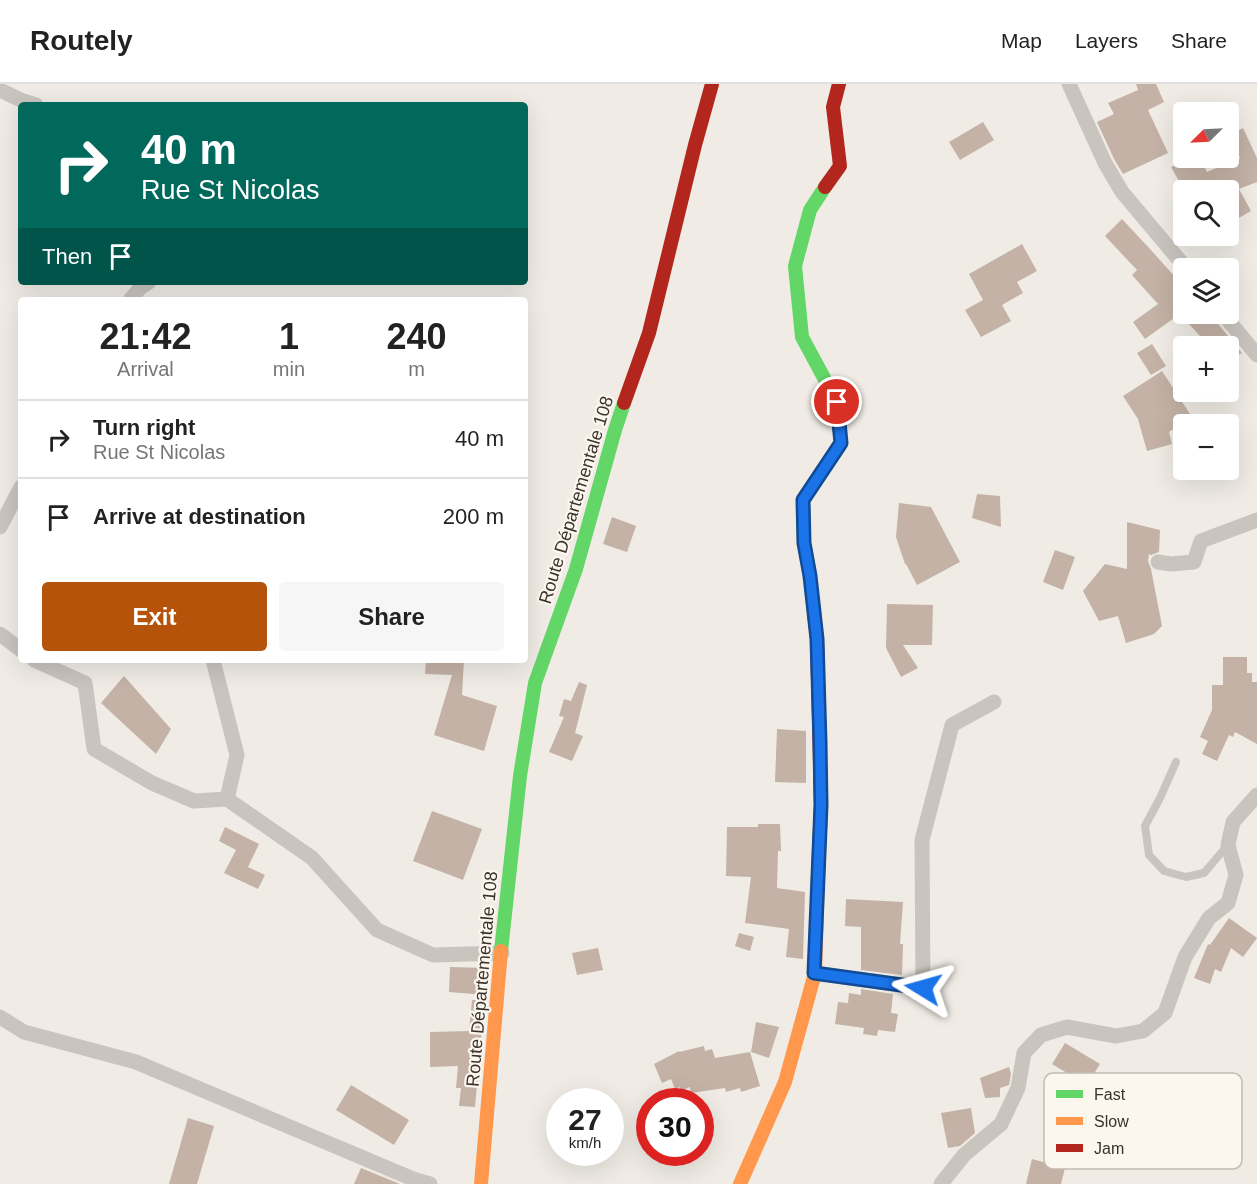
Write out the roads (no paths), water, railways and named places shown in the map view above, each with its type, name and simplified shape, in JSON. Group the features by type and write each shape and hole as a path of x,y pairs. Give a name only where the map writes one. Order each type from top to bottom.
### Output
{"street":[{"name":"Route Départementale 108","path":"481,1184 520,776 536,683 576,568 606,469 615,430 649,333 712,84"},
{"path":"740,1184 785,1082 814,973 821,805 820,743 817,639 804,543 803,500 841,443 837,402 802,337 795,266 810,210 840,166 833,107 839,84"},
{"path":"1069,84 1105,163 1122,192 1178,258"},
{"path":"0,90 26,102"},
{"path":"132,297 144,285"},
{"path":"1231,324 1257,355"},
{"path":"0,527 18,493"},
{"path":"1158,562 1171,564 1194,562 1201,540 1257,520"},
{"path":"0,634 18,648"},
{"path":"41,663 85,683 94,749 152,783 194,801 227,799 312,858 377,930 433,955 502,953"},
{"path":"214,663 237,755 227,799"},
{"path":"814,973 923,988 922,840 952,724 994,702"},
{"path":"941,1184 964,1155 1001,1124 1018,1088 1024,1053 1041,1035 1067,1027 1116,1036 1143,1031 1165,1013 1185,957 1209,918 1228,903 1236,874 1228,845 1233,822 1257,795"},
{"path":"0,1017 24,1032 136,1062 413,1179 430,1184"}],"lane":[{"path":"1176,762 1145,826 1149,855 1164,871 1186,877 1204,873 1228,845"}]}
